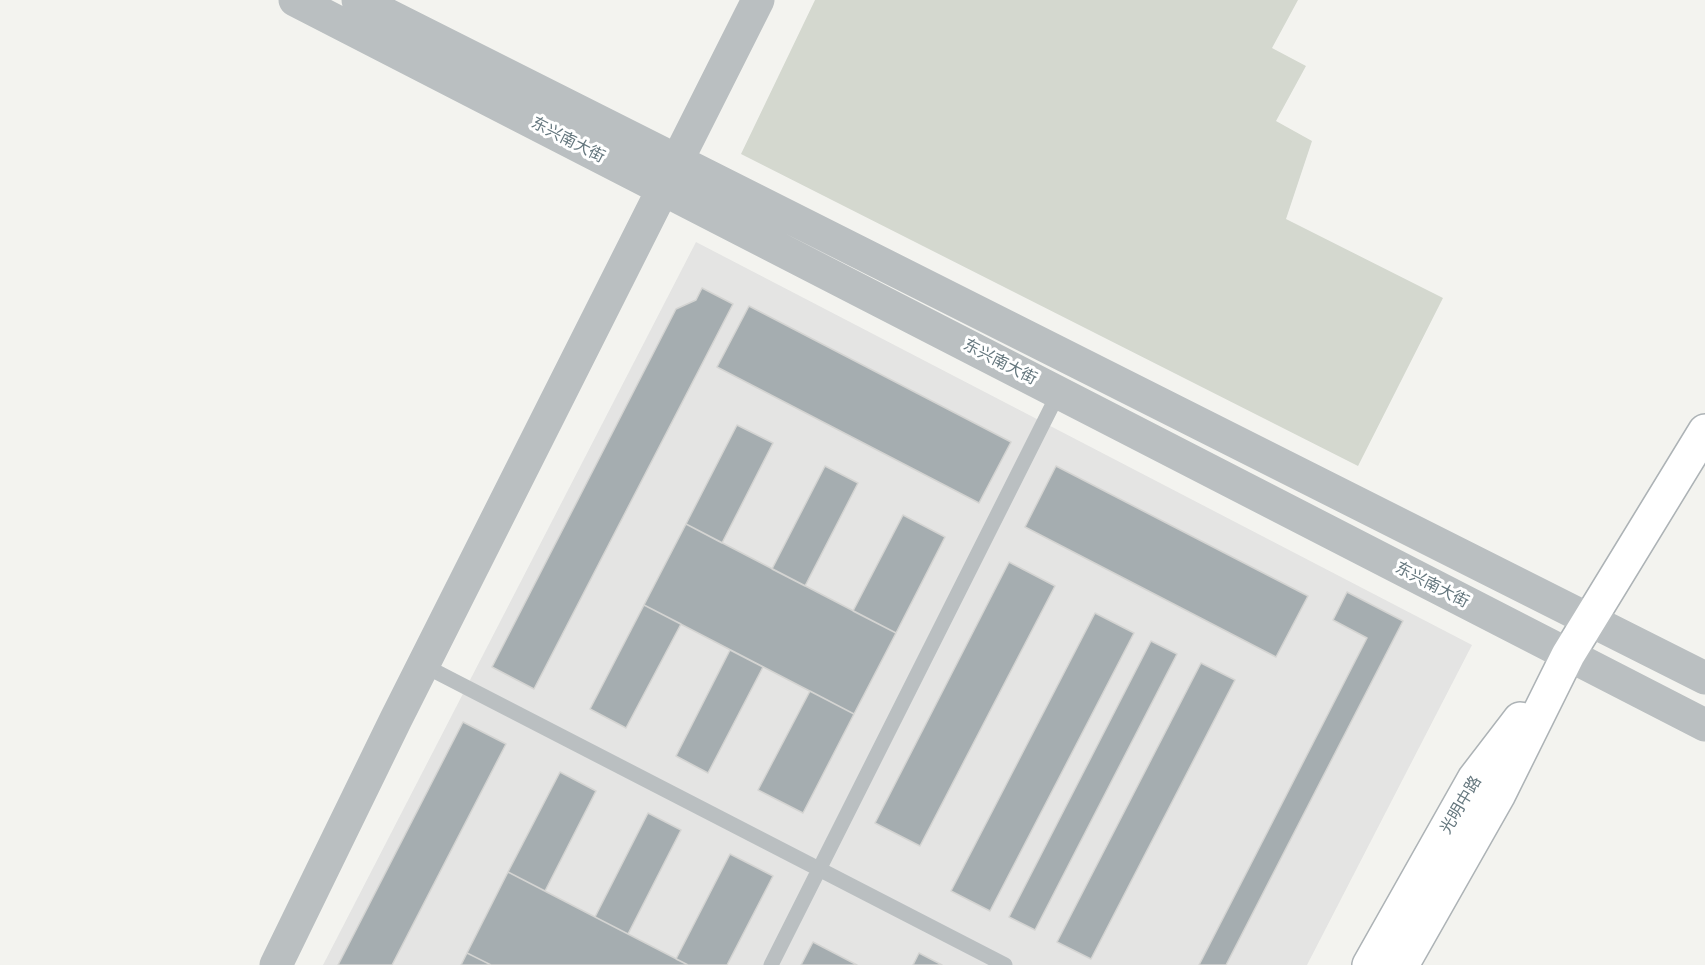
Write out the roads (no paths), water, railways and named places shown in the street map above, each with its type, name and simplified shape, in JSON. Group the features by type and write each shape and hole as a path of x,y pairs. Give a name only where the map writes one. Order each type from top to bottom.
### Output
{"main road":[{"name":"光明中路","path":"1402,965 1499,794 1568,655 1705,431"},
{"name":"光明中路","path":"1369,965 1474,779 1568,655"}],"street":[{"name":"东兴南大街","path":"295,0 670,175 1590,619 1705,678"},
{"name":"东兴南大街","path":"358,0 1059,392 1705,725"},
{"path":"276,965 423,665 758,0"}],"lane":[{"path":"771,965 1059,392"},
{"path":"423,665 1005,965"}]}
